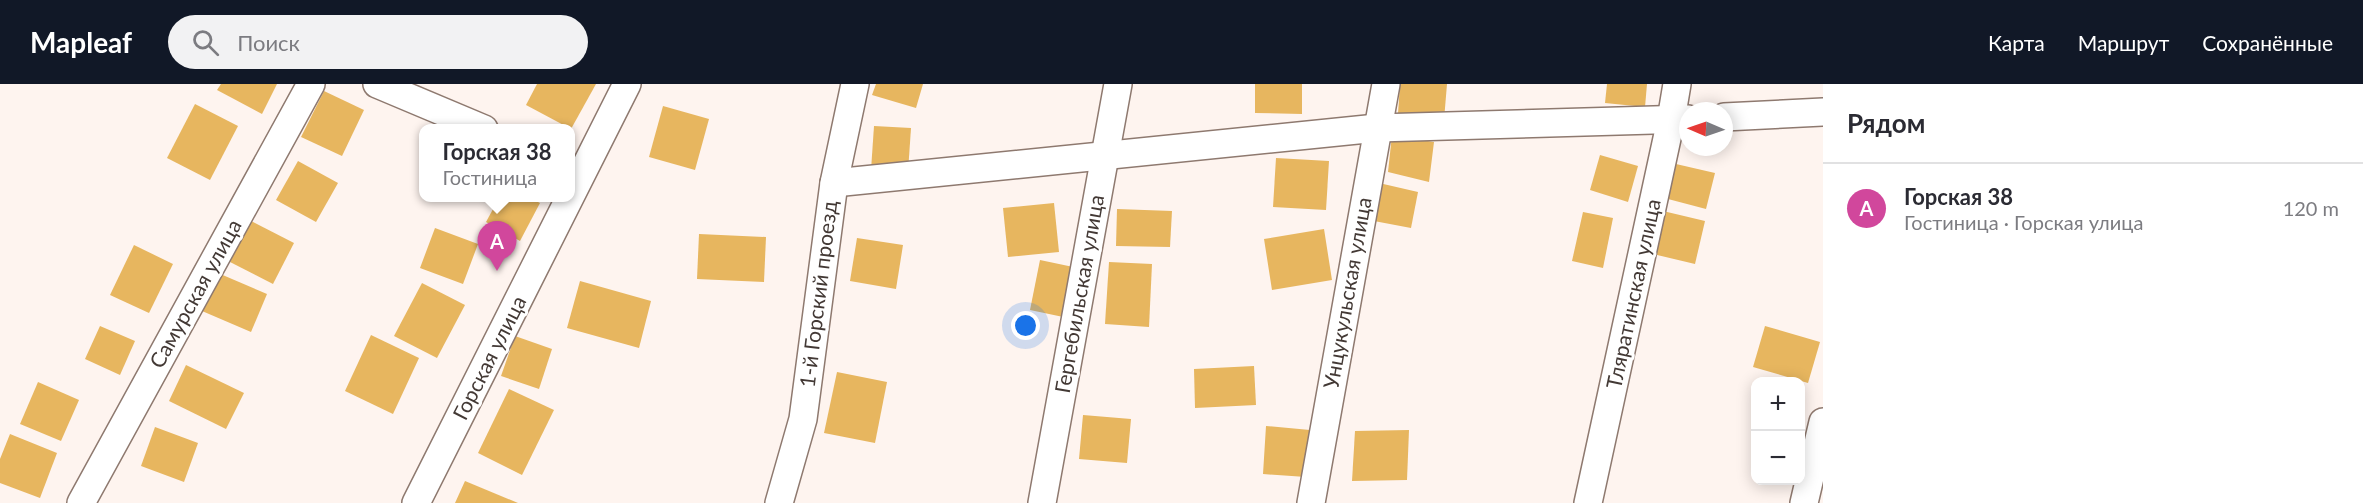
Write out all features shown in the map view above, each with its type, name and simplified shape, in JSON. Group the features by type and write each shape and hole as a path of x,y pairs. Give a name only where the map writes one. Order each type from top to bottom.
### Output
{"street":[{"name":"Самурская улица","path":"81,503 311,84"},
{"path":"377,84 472,124"},
{"name":"Горская улица","path":"578,167 627,84"},
{"name":"1-й Горский проезд","path":"779,503 803,418 834,183 855,84"},
{"name":"Гергебильская улица","path":"1042,503 1118,84"},
{"name":"Унцукульская улица","path":"1311,503 1386,84"},
{"name":"Тляратинская улица","path":"1677,84 1679,107"},
{"path":"1733,117 1823,112"},
{"path":"834,183 1377,128 1679,119"},
{"name":"Тляратинская улица","path":"1588,503 1679,123"},
{"name":"Горская улица","path":"416,503 561,202"},
{"path":"1804,503 1823,422"}],"building":[{"path":"221,84 277,84 262,114 217,90"},
{"path":"537,84 596,84 574,124 562,124 526,105"},
{"path":"876,84 923,84 916,108 872,95"},
{"path":"1255,84 1302,84 1302,114 1255,113"},
{"path":"1400,84 1447,84 1444,120 1398,114"},
{"path":"1607,84 1647,84 1645,107 1605,103"},
{"path":"324,91 364,110 342,156 301,137"},
{"path":"195,104 238,126 210,180 167,158"},
{"path":"663,106 709,119 695,170 649,157"},
{"path":"874,126 911,128 908,172 871,170"},
{"path":"1392,135 1434,142 1429,182 1388,172"},
{"path":"1600,155 1638,166 1628,202 1590,190"},
{"path":"1276,158 1329,161 1326,210 1273,207"},
{"path":"298,161 338,183 316,222 276,200"},
{"path":"1676,164 1715,173 1706,209 1668,199"},
{"path":"1379,183 1418,192 1411,228 1374,221"},
{"path":"497,202 540,203 520,241 486,222"},
{"path":"1054,203 1059,252 1008,257 1003,208"},
{"path":"1117,209 1172,211 1170,247 1116,246"},
{"path":"1663,211 1705,221 1695,264 1653,254"},
{"path":"1583,212 1613,218 1603,268 1572,261"},
{"path":"251,221 294,243 273,284 230,262"},
{"path":"435,228 478,244 463,284 420,268"},
{"path":"1324,229 1332,280 1272,290 1264,239"},
{"path":"699,234 766,237 764,282 697,279"},
{"path":"857,238 903,245 896,289 850,281"},
{"path":"134,245 173,264 149,313 110,295"},
{"path":"1040,260 1078,268 1068,318 1030,310"},
{"path":"1109,262 1152,264 1149,327 1105,324"},
{"path":"218,273 267,294 251,332 202,311"},
{"path":"580,281 651,301 639,348 567,328"},
{"path":"422,283 465,305 437,358 394,336"},
{"path":"100,326 135,341 120,375 85,359"},
{"path":"1765,326 1820,342 1808,383 1805,382 1805,377 1787,377 1753,367"},
{"path":"371,335 419,358 393,414 345,391"},
{"path":"515,336 552,349 539,389 501,376"},
{"path":"186,365 244,393 226,429 169,401"},
{"path":"1254,366 1256,405 1195,408 1194,369"},
{"path":"837,372 887,382 875,443 824,433"},
{"path":"38,382 79,400 61,441 20,424"},
{"path":"509,389 554,410 522,475 478,453"},
{"path":"1083,415 1131,419 1127,463 1079,459"},
{"path":"1266,426 1310,430 1306,477 1263,474"},
{"path":"155,427 198,443 184,482 141,466"},
{"path":"1409,430 1407,480 1352,481 1355,431"},
{"path":"10,434 57,453 40,498 0,483 0,459"},
{"path":"465,481 518,503 455,503"}],"place":[{"name":"Горская 38","path":"497,271"}]}
